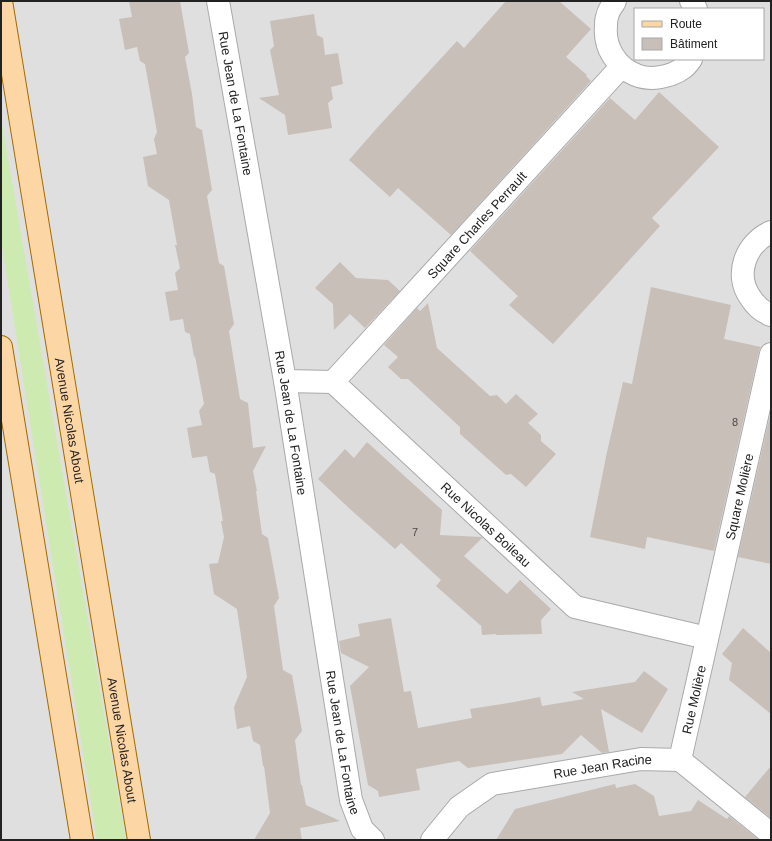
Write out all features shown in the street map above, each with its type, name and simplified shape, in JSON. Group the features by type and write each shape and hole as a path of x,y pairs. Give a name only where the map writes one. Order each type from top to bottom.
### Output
{"main road":[{"name":"Avenue Nicolas About","path":"2,1 139,840"},
{"path":"1,347 82,840"}],"street":[{"name":"Rue Jean de La Fontaine","path":"218,1 285,382 351,800 362,829 373,840"},
{"path":"616,1 607,17 605,34 613,58 622,67 636,76 657,78 668,76 683,68 690,60"},
{"name":"Square Charles Perrault","path":"333,382 622,67"},
{"path":"771,232 757,240 748,251 744,264 743,279 746,292 754,304 771,315"},
{"name":"Square Molière","path":"707,638 771,354"},
{"path":"285,382 333,382"},
{"name":"Rue Nicolas Boileau","path":"333,382 575,607 707,638"},
{"name":"Rue Molière","path":"680,760 707,638"},
{"name":"Rue Jean Racine","path":"432,840 459,807 492,784 641,759 680,760"},
{"path":"680,760 771,834"}],"shaded area":[{"path":"1,1 771,1 771,840 1,840"}],"green space":[{"path":"1,118 126,840 97,840 1,241"}],"building":[{"path":"129,1 180,1 189,53 185,57 196,127 202,130 212,190 207,196 219,263 224,266 234,324 229,331 240,399 248,403 253,448 266,446 253,471 262,534 268,538 279,598 274,606 283,670 292,675 302,731 295,740 301,785 306,805 340,821 300,828 302,840 254,840 270,813 264,766 260,745 253,741 250,726 237,729 234,707 247,677 237,609 214,594 209,564 218,563 224,537 221,521 223,521 215,474 210,472 207,456 192,458 187,428 202,425 199,411 204,404 190,334 185,332 183,319 170,321 165,292 178,290 175,273 180,268 175,245 177,245 169,200 148,186 143,157 157,154 154,139 157,132 145,64 140,61 137,47 125,50 119,19 132,17"},
{"path":"506,1 559,1 591,29 566,57 587,75 586,76 591,81 451,235 398,188 390,197 349,160 457,41 464,48"},
{"path":"314,14 317,35 323,38 325,55 338,53 343,84 331,87 333,99 328,103 332,128 288,135 285,115 259,98 279,95 270,50 274,46 270,21"},
{"path":"659,92 719,147 652,218 660,226 553,344 509,305 518,296 470,251 610,98 635,120"},
{"path":"340,262 356,278 388,280 400,291 365,328 350,314 334,330 333,304 315,288"},
{"path":"651,287 731,305 724,339 761,347 714,551 647,537 645,549 590,537 623,382 632,384"},
{"path":"428,303 437,348 490,396 497,395 506,404 516,394 538,414 528,423 541,435 541,441 556,454 526,487 511,474 506,475 460,434 460,427 408,379 401,379 388,367 398,357 384,345 417,308 420,311"},
{"path":"771,411 771,564 738,557"},
{"path":"367,442 442,510 440,535 482,537 464,556 507,594 520,580 551,609 541,620 542,634 482,635 481,625 436,586 441,580 401,543 395,549 318,479 345,449 354,458"},
{"path":"391,618 404,692 411,691 418,728 472,718 470,709 540,697 542,706 584,699 572,692 635,682 644,671 668,689 642,733 601,709 609,752 602,753 581,735 562,754 468,768 459,761 416,769 420,790 379,797 378,791 368,785 350,686 369,667 341,653 339,641 360,636 358,624"},
{"path":"743,628 771,653 771,714 729,680 732,663 722,654"},
{"path":"771,766 771,818 745,797"},
{"path":"615,784 616,788 635,784 654,796 659,816 691,811 698,800 727,819 729,816 759,840 496,840 515,809"}]}
